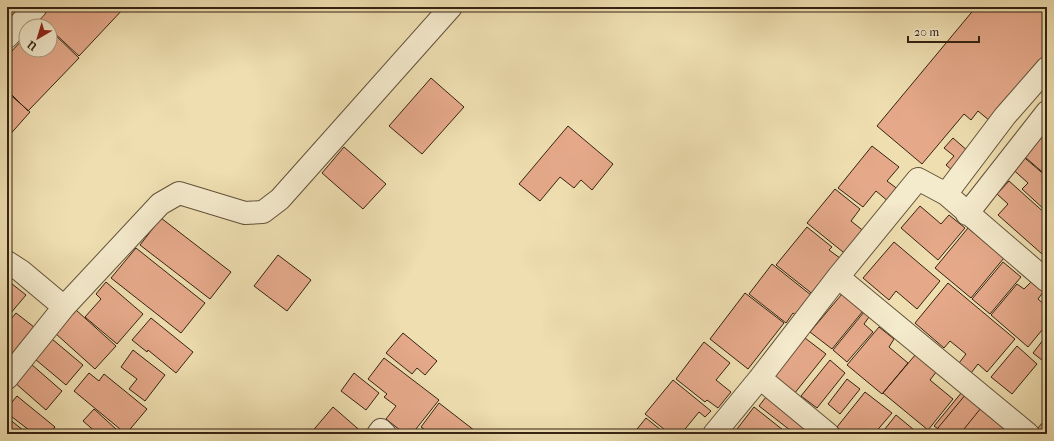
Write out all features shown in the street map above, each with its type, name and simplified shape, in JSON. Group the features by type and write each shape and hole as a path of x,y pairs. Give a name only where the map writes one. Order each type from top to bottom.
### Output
{"street":[{"path":"7,37 36,7"},
{"path":"7,378 64,307 160,204 179,192 245,212 263,212 280,199 451,7"},
{"path":"946,194 1005,116 1047,68"},
{"path":"967,214 1047,112"},
{"path":"714,434 760,378 838,277 918,179 946,194 967,214 1047,281"},
{"path":"7,262 21,271 64,307"},
{"path":"838,277 1028,434"},
{"path":"760,378 828,434"},
{"path":"378,434 381,430 386,434"}],"building":[{"path":"42,7 125,7 79,56 58,36 58,18 38,18 35,15"},
{"path":"976,7 1047,7 1047,53 990,121 978,111 971,120 964,114 922,164 877,126"},
{"path":"58,38 79,58 28,111 7,90 7,56 18,44 18,58 58,58"},
{"path":"431,78 464,107 422,154 389,126"},
{"path":"7,92 30,112 7,138"},
{"path":"1047,120 1047,131 1041,126"},
{"path":"568,126 613,164 592,190 581,180 574,188 560,177 540,201 519,184"},
{"path":"1047,131 1047,176 1025,157"},
{"path":"953,138 969,152 953,171 946,165 954,156 944,148"},
{"path":"872,146 899,167 887,181 899,190 889,202 876,191 863,207 838,188"},
{"path":"344,147 386,184 363,209 322,173"},
{"path":"1019,153 1047,177 1047,212 1022,189 1028,183 1008,165"},
{"path":"1009,181 1047,215 1047,248 1042,254 998,215 1008,204 997,194"},
{"path":"835,189 860,209 851,221 866,233 848,256 807,223"},
{"path":"920,206 941,224 949,215 965,228 938,260 901,228"},
{"path":"161,218 231,272 210,299 140,245"},
{"path":"807,227 832,247 829,250 844,261 815,296 776,265"},
{"path":"968,228 1004,258 971,298 935,268"},
{"path":"894,242 940,281 917,309 896,291 889,300 863,278"},
{"path":"136,248 205,303 181,333 111,278"},
{"path":"278,255 311,280 287,311 254,286"},
{"path":"1003,262 1021,277 990,314 972,299"},
{"path":"772,264 816,299 801,319 793,313 786,323 749,294"},
{"path":"7,280 26,295 10,314 7,312"},
{"path":"1032,281 1044,291 1038,299 1047,307 1047,324 1028,347 991,315 1017,284 1024,289"},
{"path":"106,282 143,314 117,344 85,317 101,299 96,294"},
{"path":"948,283 1015,339 987,372 978,364 971,373 959,363 966,354 950,341 944,348 915,323"},
{"path":"745,293 784,323 748,369 710,339"},
{"path":"842,294 863,311 832,349 810,332"},
{"path":"76,310 116,346 95,369 55,333"},
{"path":"864,312 869,317 864,324 873,332 847,362 833,350"},
{"path":"16,313 34,327 7,362 7,324"},
{"path":"151,318 193,352 176,373 148,350 147,352 132,340"},
{"path":"879,327 894,339 889,347 908,363 882,394 847,365"},
{"path":"403,333 437,361 425,375 417,368 412,374 386,353"},
{"path":"1047,335 1047,364 1033,353"},
{"path":"805,338 826,354 794,394 773,377"},
{"path":"52,339 83,365 66,385 35,359"},
{"path":"704,342 730,363 716,380 731,392 718,408 707,400 705,402 676,379"},
{"path":"1017,346 1037,364 1012,394 991,377"},
{"path":"133,350 165,375 145,401 129,389 137,379 121,367"},
{"path":"916,354 937,371 930,380 953,399 928,430 883,393"},
{"path":"384,358 439,400 412,434 405,434 386,419 396,406 384,397 387,394 368,379"},
{"path":"830,360 845,373 817,408 801,396"},
{"path":"31,364 62,391 46,410 14,382"},
{"path":"89,373 99,381 104,374 147,409 126,434 74,391"},
{"path":"354,373 379,393 366,410 341,391"},
{"path":"847,379 860,389 840,414 828,404"},
{"path":"673,380 711,411 705,417 699,412 681,434 670,434 645,414"},
{"path":"865,392 892,413 874,434 845,434 837,427"},
{"path":"962,392 981,408 960,434 945,434 934,426"},
{"path":"966,394 1017,434 933,434"},
{"path":"17,396 55,427 50,434 34,434 7,413 7,408"},
{"path":"766,397 808,429 804,434 795,434 759,406"},
{"path":"439,403 479,434 431,434 421,427"},
{"path":"333,407 364,434 310,434"},
{"path":"754,407 788,434 734,433"},
{"path":"94,409 117,430 114,434 98,434 83,421"},
{"path":"896,415 919,434 881,434"},
{"path":"646,418 666,434 633,434"},
{"path":"9,419 28,434 7,434 7,421"},
{"path":"1044,421 1047,424 1047,434 1044,434 1037,429"}]}
